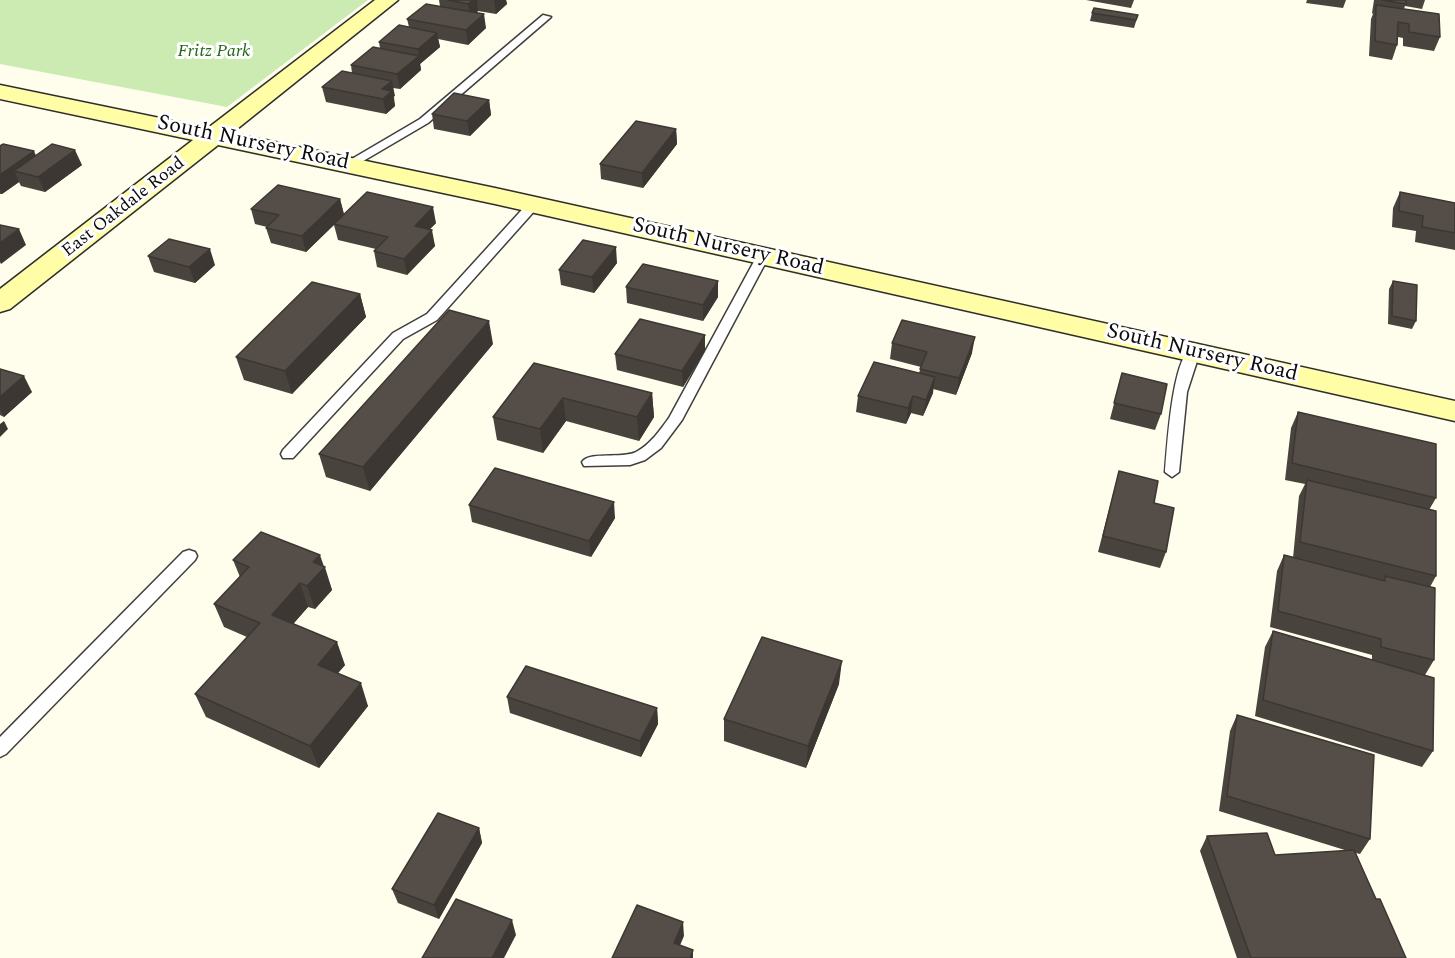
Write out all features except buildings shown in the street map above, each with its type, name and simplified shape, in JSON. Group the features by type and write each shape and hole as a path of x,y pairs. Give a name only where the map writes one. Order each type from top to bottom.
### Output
{"street":[{"name":"East Oakdale Road","path":"0,303 388,0"},
{"name":"South Nursery Road","path":"0,92 533,205 1455,411"}],"lane":[{"path":"349,165 424,121 546,17"},
{"path":"288,453 398,336 432,317 533,205"},
{"path":"588,462 637,460 657,445 675,420 763,256"},
{"path":"1172,472 1180,392 1193,352"},
{"path":"0,749 189,556"}],"green space":[{"name":"Fritz Park","path":"0,0 368,0 227,107 0,64"}]}
